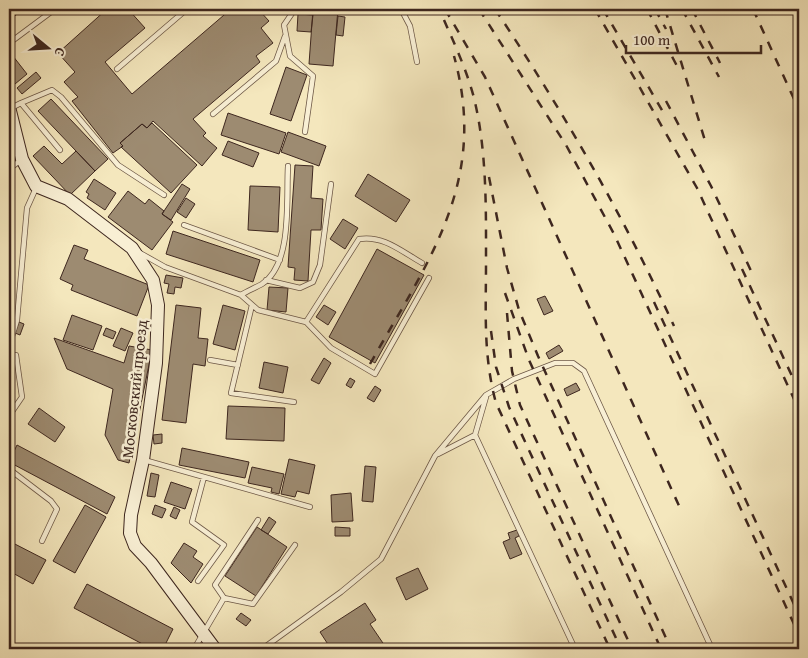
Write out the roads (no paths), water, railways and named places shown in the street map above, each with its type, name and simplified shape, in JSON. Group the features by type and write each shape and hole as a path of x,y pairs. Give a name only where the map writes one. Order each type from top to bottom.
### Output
{"street":[{"path":"13,106 22,159 36,186"},
{"name":"Московский проезд","path":"36,186 68,199 132,248 152,280 158,305 156,364 143,460 131,515 130,533 135,546 204,632 215,649"}],"lane":[{"path":"12,42 55,9"},
{"path":"176,9 181,14"},
{"path":"117,69 187,9"},
{"path":"294,9 284,25 290,56 313,76 305,132"},
{"path":"402,9 410,26 417,62"},
{"path":"213,114 276,61 286,34"},
{"path":"60,150 13,106 52,90 61,97 118,165 164,195"},
{"path":"9,169 22,159"},
{"path":"240,295 266,280 276,269 284,250 288,166"},
{"path":"266,280 300,288 314,282 320,265 331,184"},
{"path":"9,346 17,320 27,208 36,186"},
{"path":"184,225 280,260"},
{"path":"306,322 359,239 371,237 388,242 422,263"},
{"path":"132,248 165,267 240,295 258,310 306,322 331,348 375,374 429,278"},
{"path":"252,305 231,393 294,402"},
{"path":"9,356 16,356 22,397 9,416"},
{"path":"210,360 238,365"},
{"path":"262,649 341,592 381,559 435,456 486,395 514,379 555,362 573,363 584,371 712,649"},
{"path":"486,395 475,435 575,649"},
{"path":"435,456 475,435"},
{"path":"143,460 310,507"},
{"path":"9,469 51,501 57,509 42,541"},
{"path":"198,581 224,545 192,522 204,478"},
{"path":"258,520 215,586 224,598 253,604 295,545"},
{"path":"194,649 224,598"}],"railway":[{"path":"445,9 485,77 680,508"},
{"path":"479,9 566,145 614,234 799,635"},
{"path":"495,9 591,164 634,244 674,326"},
{"path":"595,9 697,188 799,410"},
{"path":"603,9 666,117"},
{"path":"647,9 677,66"},
{"path":"655,9 666,29"},
{"path":"665,9 706,144"},
{"path":"682,9 719,77"},
{"path":"692,9 720,63"},
{"path":"753,9 799,110"},
{"path":"444,20 474,98 484,159 486,201 486,334 489,368 496,403 610,649"},
{"path":"370,364 431,255 447,219 458,182 464,143 463,101 454,56"},
{"path":"666,101 711,186 753,275"},
{"path":"489,177 507,268 519,310 671,649"},
{"path":"742,269 799,391"},
{"path":"505,293 529,360 661,649"},
{"path":"654,302 799,615"},
{"path":"507,313 512,371 520,405 632,649"},
{"path":"491,331 496,367 509,407 621,649"}]}
